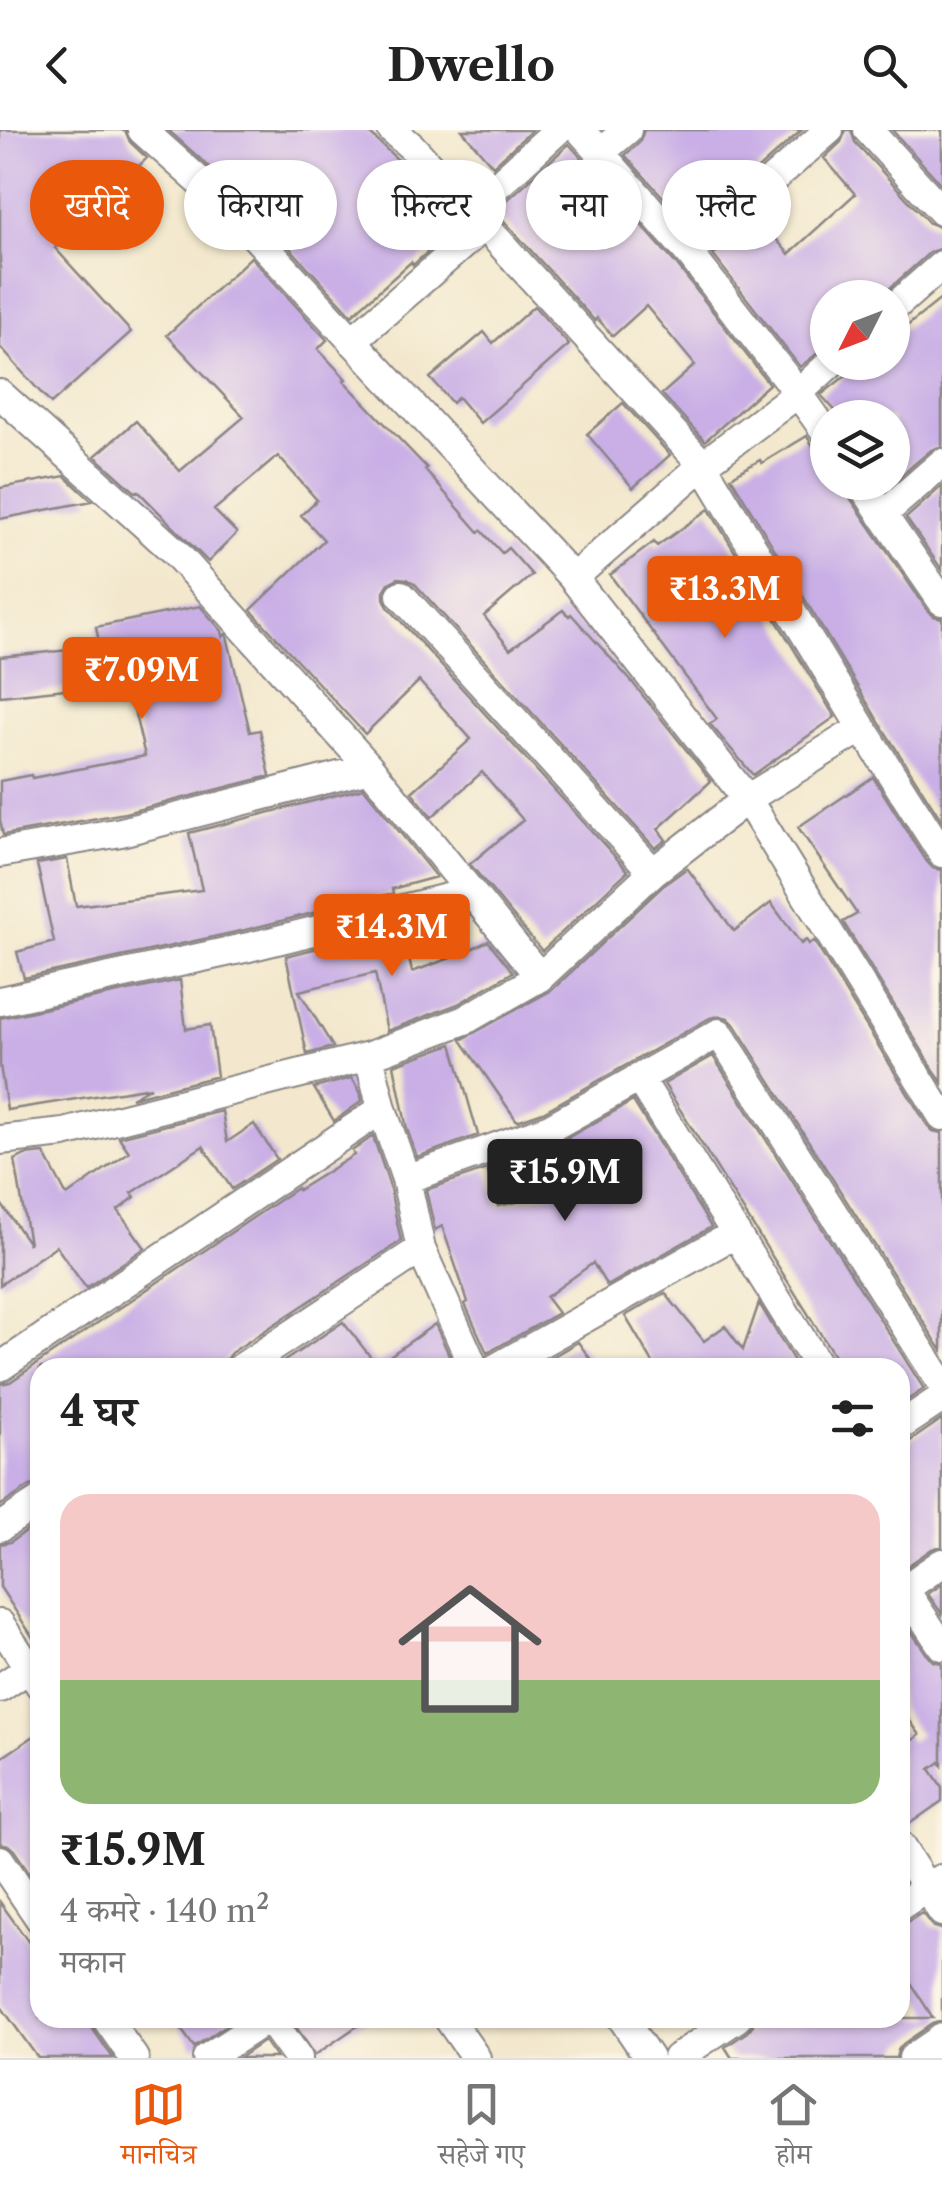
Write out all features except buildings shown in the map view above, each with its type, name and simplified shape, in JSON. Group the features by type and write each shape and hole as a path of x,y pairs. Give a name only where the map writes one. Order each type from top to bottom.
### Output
{"street":[{"path":"142,130 225,204 573,578 747,799 942,1116"},
{"path":"392,130 424,160"},
{"path":"506,186 558,130"},
{"path":"580,130 688,253 810,410"},
{"path":"601,152 627,130"},
{"path":"688,253 829,130"},
{"path":"868,130 942,211"},
{"path":"352,341 444,250"},
{"path":"506,250 703,465 942,853"},
{"path":"910,293 942,265"},
{"path":"573,578 703,465 812,380"},
{"path":"0,394 174,550 370,768 540,977"},
{"path":"882,515 942,464"},
{"path":"872,500 942,601"},
{"path":"401,594 654,872"},
{"path":"0,1140 64,1133 369,1056 465,1020 540,977 654,872 747,799 862,728"},
{"path":"0,854 121,832 370,768"},
{"path":"0,1001 248,947 471,892"},
{"path":"406,1178 550,1128 719,1033 942,1384"},
{"path":"369,1056 406,1178 420,1249 469,1358"},
{"path":"639,1078 813,1358"},
{"path":"0,1366 382,1109"},
{"path":"514,1358 736,1233"},
{"path":"257,1358 420,1249"},
{"path":"910,1419 942,1398"},
{"path":"0,1527 30,1508"},
{"path":"910,1585 942,1563"},
{"path":"910,1601 942,1646"},
{"path":"0,1624 30,1664"},
{"path":"0,1688 30,1675"},
{"path":"910,1859 937,1893 910,1902"},
{"path":"0,1860 30,1904"},
{"path":"113,2028 134,2058"},
{"path":"207,2058 254,2028"},
{"path":"276,2028 298,2058"},
{"path":"455,2028 476,2058"},
{"path":"629,2028 649,2058"},
{"path":"677,2058 722,2028"},
{"path":"913,2058 942,2038"}]}
